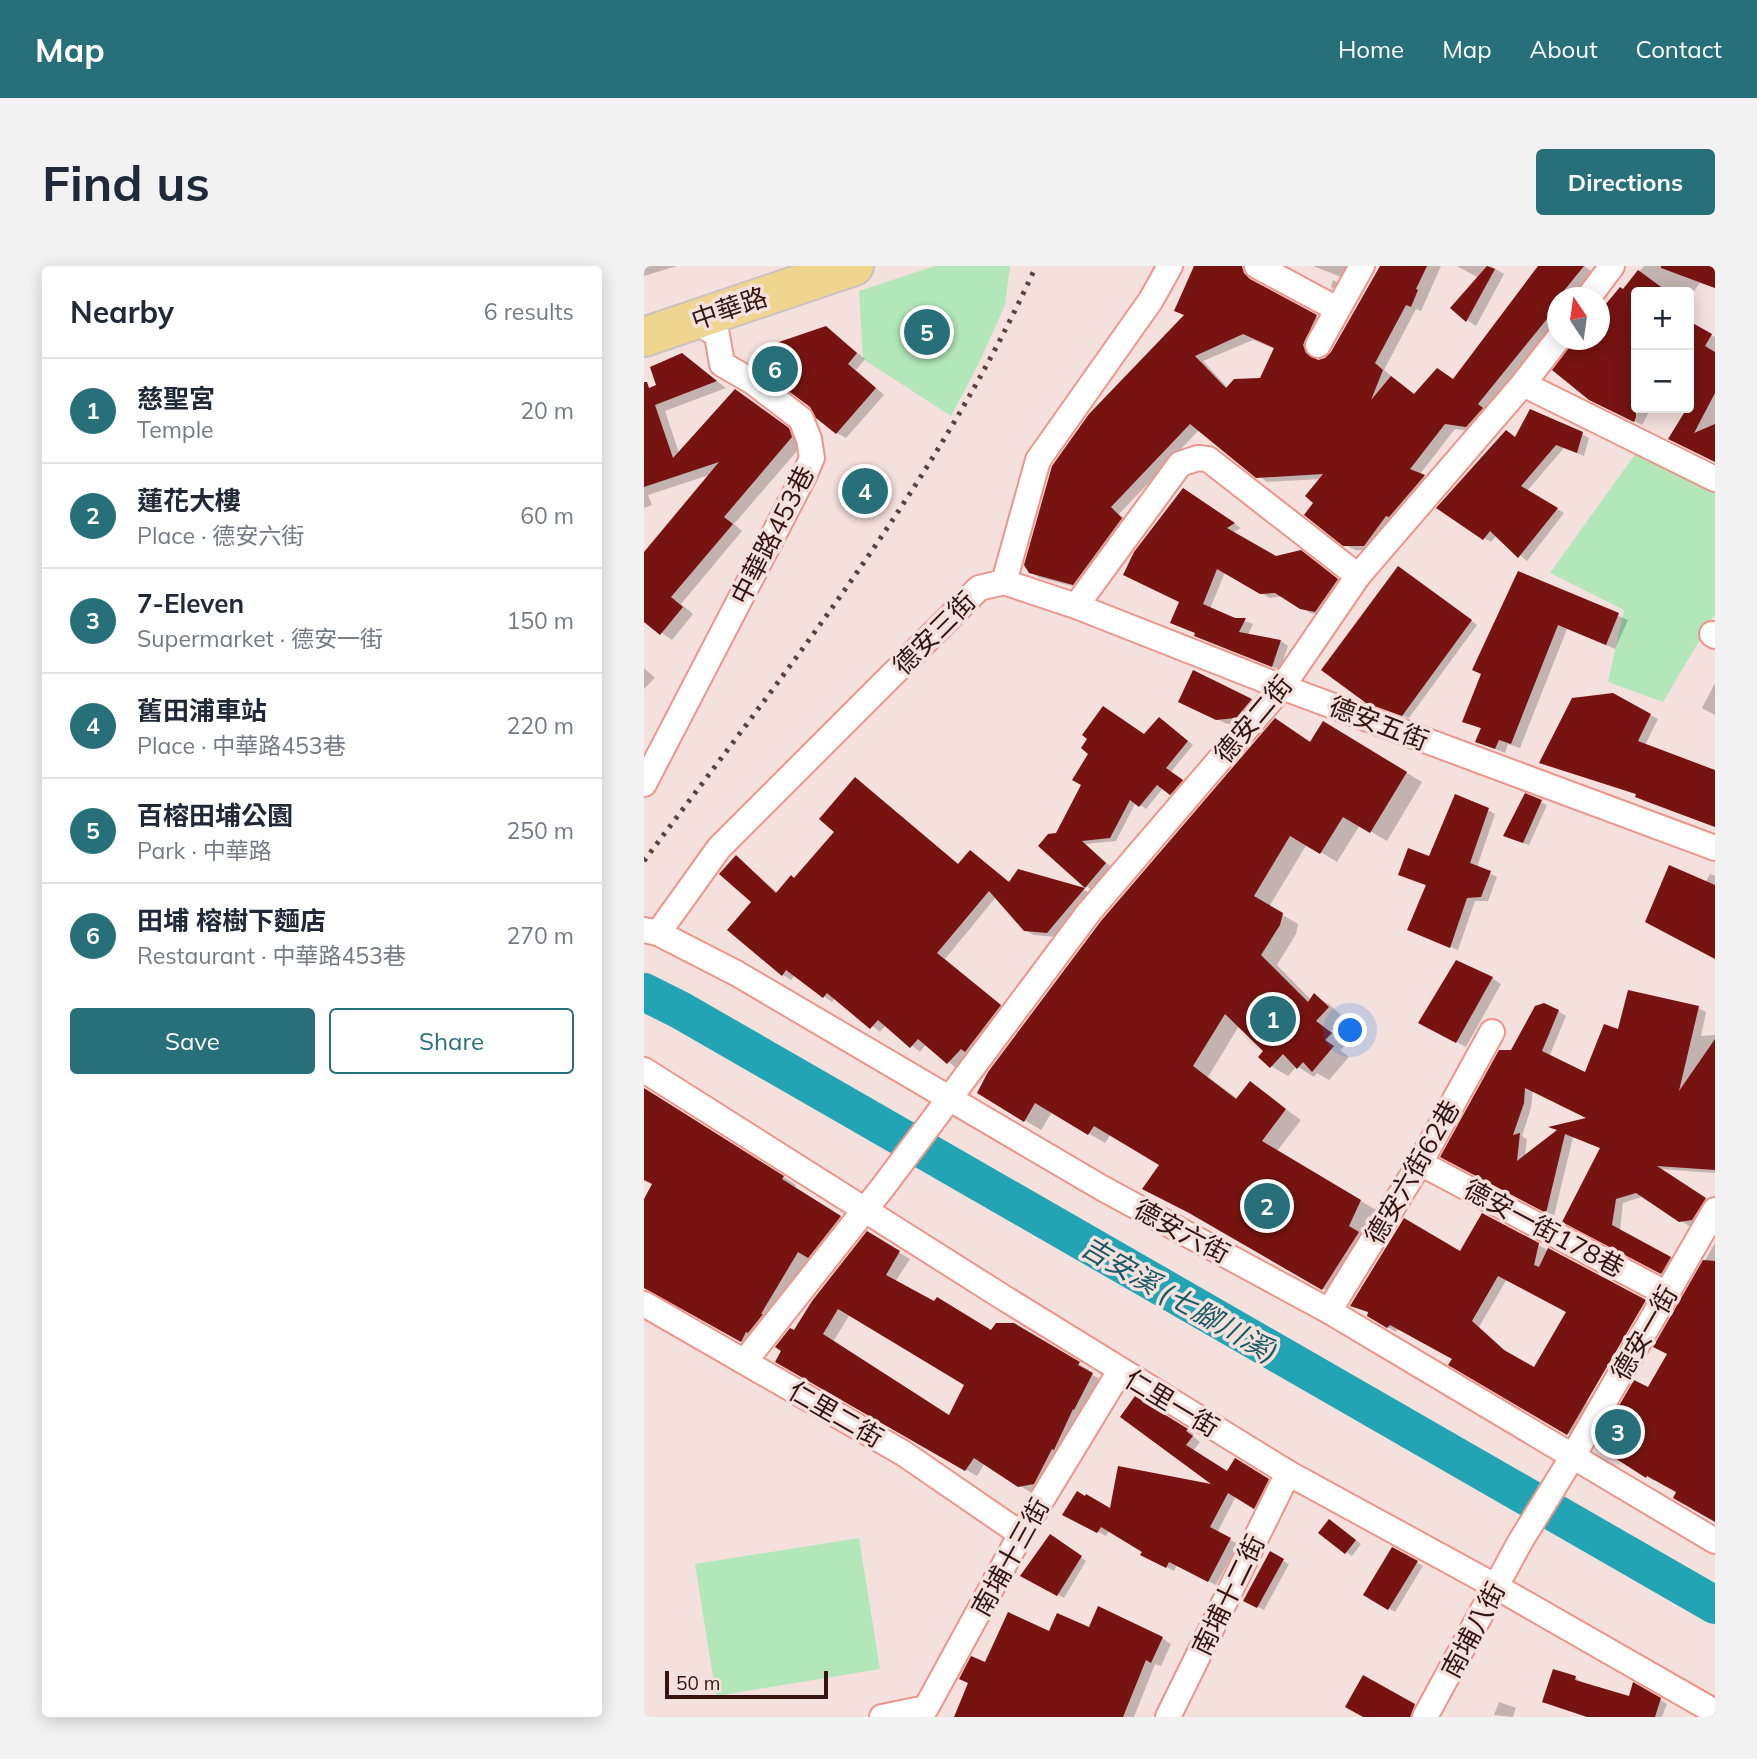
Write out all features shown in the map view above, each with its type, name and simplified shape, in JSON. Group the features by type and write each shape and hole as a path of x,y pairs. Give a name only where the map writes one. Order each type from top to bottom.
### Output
{"main road":[{"name":"中華路","path":"644,337 854,266"}],"street":[{"name":"德安三街","path":"651,932 719,848 979,588 1004,582 1038,460 1151,300 1170,266"},
{"path":"1257,266 1337,309"},
{"path":"1318,345 1362,266"},
{"path":"1596,287 1612,266"},
{"name":"中華路453巷","path":"644,784 812,458 809,439 801,419 753,382 722,364 717,335 695,320"},
{"name":"德安二街","path":"745,1361 883,1187 1089,912 1282,687 1358,576 1549,350"},
{"path":"1523,384 1715,479"},
{"path":"1076,606 1180,464 1198,458 1208,459 1358,576"},
{"name":"德安五街","path":"1004,582 1076,606 1282,687 1715,848"},
{"name":"德安六街","path":"651,932 736,973 1102,1188 1329,1311 1715,1541"},
{"name":"德安六街62巷","path":"1329,1311 1420,1163 1492,1032"},
{"name":"仁里一街","path":"644,1070 1120,1371 1288,1473 1715,1712"},
{"name":"德安一街178巷","path":"1420,1163 1667,1294"},
{"name":"德安一街","path":"1520,1542 1573,1456 1715,1210"},
{"name":"仁里二街","path":"644,1304 903,1453 1021,1534"},
{"name":"南埔十三街","path":"882,1717 926,1708 1021,1534 1120,1371"},
{"name":"南埔十二街","path":"1168,1717 1288,1473"},
{"name":"南埔八街","path":"1436,1711 1495,1587 1520,1542"}],"green space":[{"path":"935,266 1010,266 1005,305 951,416 863,359 859,291"},
{"path":"1636,453 1715,493 1715,614 1663,702 1608,682 1624,610 1550,573"},
{"path":"859,1538 880,1669 716,1696 695,1564"}],"building":[{"path":"1194,266 1242,266 1250,279 1317,315 1303,345 1306,353 1318,360 1331,352 1380,266 1427,266 1411,307 1406,305 1375,363 1383,370 1371,400 1391,376 1414,394 1437,368 1453,379 1538,266 1584,266 1567,287 1547,287 1547,319 1478,404 1483,408 1466,427 1445,424 1410,469 1425,475 1389,517 1386,516 1364,546 1343,546 1304,515 1313,503 1305,496 1323,474 1256,478 1190,424 1111,507 1122,518 1073,585 1029,573 1024,565 1052,466 1089,414 1184,315 1174,311","holes":["1243,334 1274,348 1260,378 1234,379 1226,388 1195,356"]},
{"path":"1487,266 1495,269 1466,322 1450,308"},
{"path":"1715,266 1715,288 1661,268"},
{"path":"1638,270 1661,287 1631,287 1631,413 1636,413 1634,422 1589,400 1552,370 1567,350 1610,350 1610,299 1620,287 1623,289"},
{"path":"1694,324 1712,334 1705,346 1715,352 1715,393 1694,433 1715,424 1715,462 1668,439 1684,413 1694,413"},
{"path":"826,326 857,353 848,364 876,388 836,434 816,418 810,407 755,366 776,343"},
{"path":"682,353 717,381 655,405 673,458 735,389 789,428 792,437 724,517 733,524 671,597 683,607 660,635 644,622 644,552 719,462 644,487 644,382 647,382 649,388 656,385 650,367"},
{"path":"1530,409 1583,432 1577,453 1556,445 1521,486 1558,508 1518,558 1490,531 1483,540 1436,508 1506,430 1515,437"},
{"path":"869,470 886,484 861,513 844,499"},
{"path":"1183,488 1235,523 1227,528 1276,556 1301,550 1338,579 1315,612 1300,609 1275,593 1260,594 1217,569 1203,604 1235,618 1246,618 1239,632 1281,640 1272,667 1194,636 1195,633 1170,623 1179,602 1123,575 1134,552"},
{"path":"1398,566 1472,620 1402,716 1366,703 1321,670"},
{"path":"1518,571 1619,613 1606,645 1558,625 1511,744 1499,740 1495,749 1475,742 1481,728 1462,722 1481,674 1472,670"},
{"path":"1193,670 1252,699 1236,718 1216,720 1178,702"},
{"path":"1613,693 1651,714 1638,741 1715,770 1715,827 1635,797 1636,794 1539,763 1572,698"},
{"path":"1103,706 1144,734 1159,717 1188,741 1166,768 1183,780 1170,795 1157,785 1139,807 1130,800 1110,838 1082,841 1106,863 1085,888 1038,846 1048,834 1056,833 1081,785 1072,780 1088,754 1081,748 1087,739 1082,735"},
{"path":"1275,718 1310,742 1323,721 1407,772 1370,833 1343,817 1320,854 1290,836 1254,896 1283,913 1280,925 1261,955 1308,1002 1314,993 1329,1007 1316,1021 1332,1033 1325,1040 1334,1046 1312,1072 1303,1062 1297,1069 1283,1054 1270,1068 1258,1057 1263,1051 1225,1014 1193,1066 1236,1099 1250,1081 1286,1109 1262,1141 1361,1200 1349,1226 1359,1232 1322,1290 1142,1189 1159,1165 1094,1126 1088,1135 1035,1103 1024,1122 977,1093 988,1072 1101,921"},
{"path":"855,777 958,864 970,850 1009,882 1018,869 1085,888 1047,933 1024,931 989,891 937,953 1001,1005 965,1052 961,1049 947,1064 918,1039 910,1048 878,1020 870,1029 827,993 823,998 786,970 782,976 727,930 751,902 719,874 736,855 776,893 791,875 794,878 834,832 819,819"},
{"path":"1525,793 1542,800 1523,843 1503,836"},
{"path":"1455,794 1489,808 1470,863 1491,871 1481,897 1467,898 1450,948 1407,930 1426,885 1398,875 1408,848 1429,856"},
{"path":"1669,865 1715,885 1715,959 1645,922"},
{"path":"1456,960 1493,977 1456,1043 1418,1023"},
{"path":"1628,990 1699,1006 1679,1091 1715,1039 1715,1170 1657,1166 1706,1198 1692,1220 1679,1222 1636,1193 1616,1199 1612,1225 1671,1257 1661,1274 1562,1222 1600,1148 1565,1134 1546,1213 1440,1157 1499,1050 1511,1050 1535,1006 1544,1003 1559,1010 1542,1051 1585,1072 1604,1024 1618,1029","holes":["1525,1088 1586,1118 1548,1127 1557,1130 1517,1161 1520,1133 1513,1135 1524,1103"]},
{"path":"644,1088 784,1176 782,1179 841,1216 808,1258 798,1252 763,1314 748,1333 746,1332 741,1342 644,1288 644,1199 652,1184 644,1180"},
{"path":"1482,1213 1539,1243 1534,1265 1539,1267 1548,1248 1646,1300 1567,1435 1448,1365 1452,1359 1390,1325 1387,1328 1367,1316 1368,1312 1350,1306 1404,1218 1460,1251","holes":["1498,1276 1566,1312 1534,1367 1504,1350 1472,1321"]},
{"path":"867,1231 900,1251 886,1275 934,1301 937,1297 991,1330 996,1323 1014,1323 1080,1362 1078,1365 1093,1373 1034,1484 1018,1487 974,1458 965,1471 775,1362 781,1351 775,1347 790,1328 794,1330 812,1301","holes":["838,1309 964,1385 949,1415 823,1334"]},
{"path":"1703,1260 1715,1261 1715,1522 1673,1498 1676,1492 1647,1476 1646,1478 1604,1451 1619,1428 1609,1423 1634,1380 1648,1387 1667,1354 1653,1347"},
{"path":"1135,1396 1188,1429 1186,1431 1193,1436 1186,1445 1227,1471 1235,1458 1269,1479 1254,1509 1228,1493 1210,1527 1231,1538 1208,1582 1169,1562 1166,1568 1140,1555 1142,1552 1101,1527 1097,1533 1062,1515 1077,1491 1110,1508 1118,1466 1211,1484 1120,1417"},
{"path":"1329,1519 1356,1540 1345,1554 1318,1533"},
{"path":"1050,1534 1082,1556 1057,1596 1020,1576"},
{"path":"1392,1547 1418,1561 1388,1610 1363,1595"},
{"path":"1270,1551 1284,1559 1257,1608 1243,1601"},
{"path":"1098,1606 1163,1637 1151,1663 1146,1660 1123,1717 954,1717 968,1683 959,1679 971,1656 985,1662 1008,1612 1049,1631 1057,1613 1089,1627"},
{"path":"1553,1669 1576,1676 1575,1680 1629,1696 1633,1682 1661,1698 1655,1717 1587,1717 1542,1702"},
{"path":"1363,1675 1415,1704 1410,1717 1363,1717 1345,1707"}],"waterway":[{"name":"吉安溪 (七腳川溪)","path":"644,992 680,1010 1715,1605"}],"railway":[{"path":"644,861 804,647 906,499 954,423 997,346 1036,266"}],"place":[{"name":"百榕田埔公園","path":"927,332"},
{"name":"田埔 榕樹下麵店","path":"775,369"},
{"name":"舊田浦車站","path":"865,491"},
{"name":"慈聖宮","path":"1273,1019"},
{"name":"蓮花大樓","path":"1267,1206"},
{"name":"7-Eleven","path":"1618,1432"}]}
